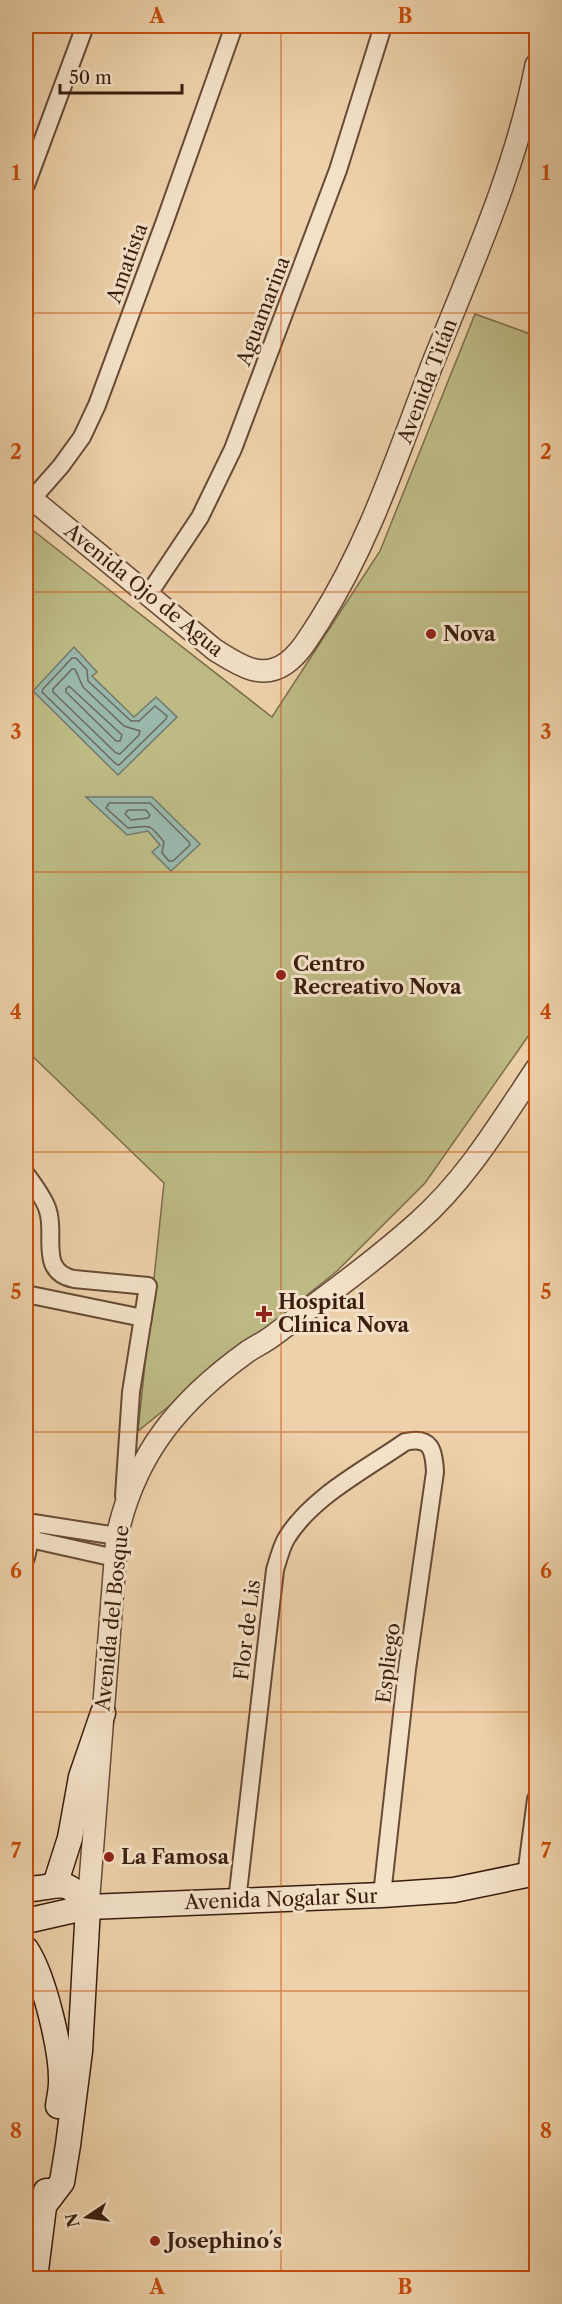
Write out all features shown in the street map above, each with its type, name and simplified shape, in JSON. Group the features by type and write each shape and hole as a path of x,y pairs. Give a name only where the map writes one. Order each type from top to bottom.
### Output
{"main road":[{"path":"55,1885 70,1838 81,1777 103,1713"},
{"name":"Avenida Nogalar Sur","path":"26,1921 88,1907 454,1890 532,1875"},
{"path":"26,1889 55,1885 68,1886 88,1907 80,2051 68,2145 62,2182 43,2207"},
{"path":"26,1949 45,1993 53,2027 61,2082 35,2278"}],"street":[{"path":"26,185 85,26"},
{"name":"Amatista","path":"29,497 61,466 82,437 97,405 234,26"},
{"name":"Aguamarina","path":"148,595 200,517 233,449 338,170 383,26"},
{"name":"Avenida Titán","path":"270,671 285,664 302,649 340,589 367,535 532,110 537,65"},
{"name":"Avenida Ojo de Agua","path":"29,497 215,650 238,665 254,671 270,671"},
{"name":"Avenida del Bosque","path":"88,1907 117,1536 124,1506 154,1442 168,1423 226,1368 286,1326 369,1262 446,1197 537,1069"},
{"path":"26,1174 49,1211 51,1260 58,1272 66,1278 148,1286 129,1410 124,1506"},
{"path":"26,1294 143,1318"},
{"name":"Flor de Lis","path":"237,1901 275,1570 284,1542 297,1522 314,1505 405,1442 417,1439 424,1441"},
{"name":"Espliego","path":"382,1895 407,1669 435,1473 431,1448 424,1441"},
{"path":"28,1531 117,1536"},
{"path":"26,1558 28,1531"},
{"path":"28,1531 115,1558"},
{"path":"532,1875 537,1799"}],"shaded area":[{"name":"Centro Recreativo Nova","path":"475,314 536,336 536,1025 425,1183 337,1271 138,1431 164,1183 26,1050 26,525 272,717 380,551"}],"water":[{"path":"74,647 97,672 92,676 134,717 156,697 177,717 118,775 33,691"},
{"path":"86,797 152,797 200,844 171,871 152,852 160,845 148,831 127,835"}],"place":[{"name":"Nova","path":"431,634"},
{"name":"Centro Recreativo Nova","path":"281,975"},
{"name":"Hospital Clínica Nova","path":"264,1314"},
{"name":"La Famosa","path":"109,1857"},
{"name":"Josephino´s","path":"155,2241"}]}
